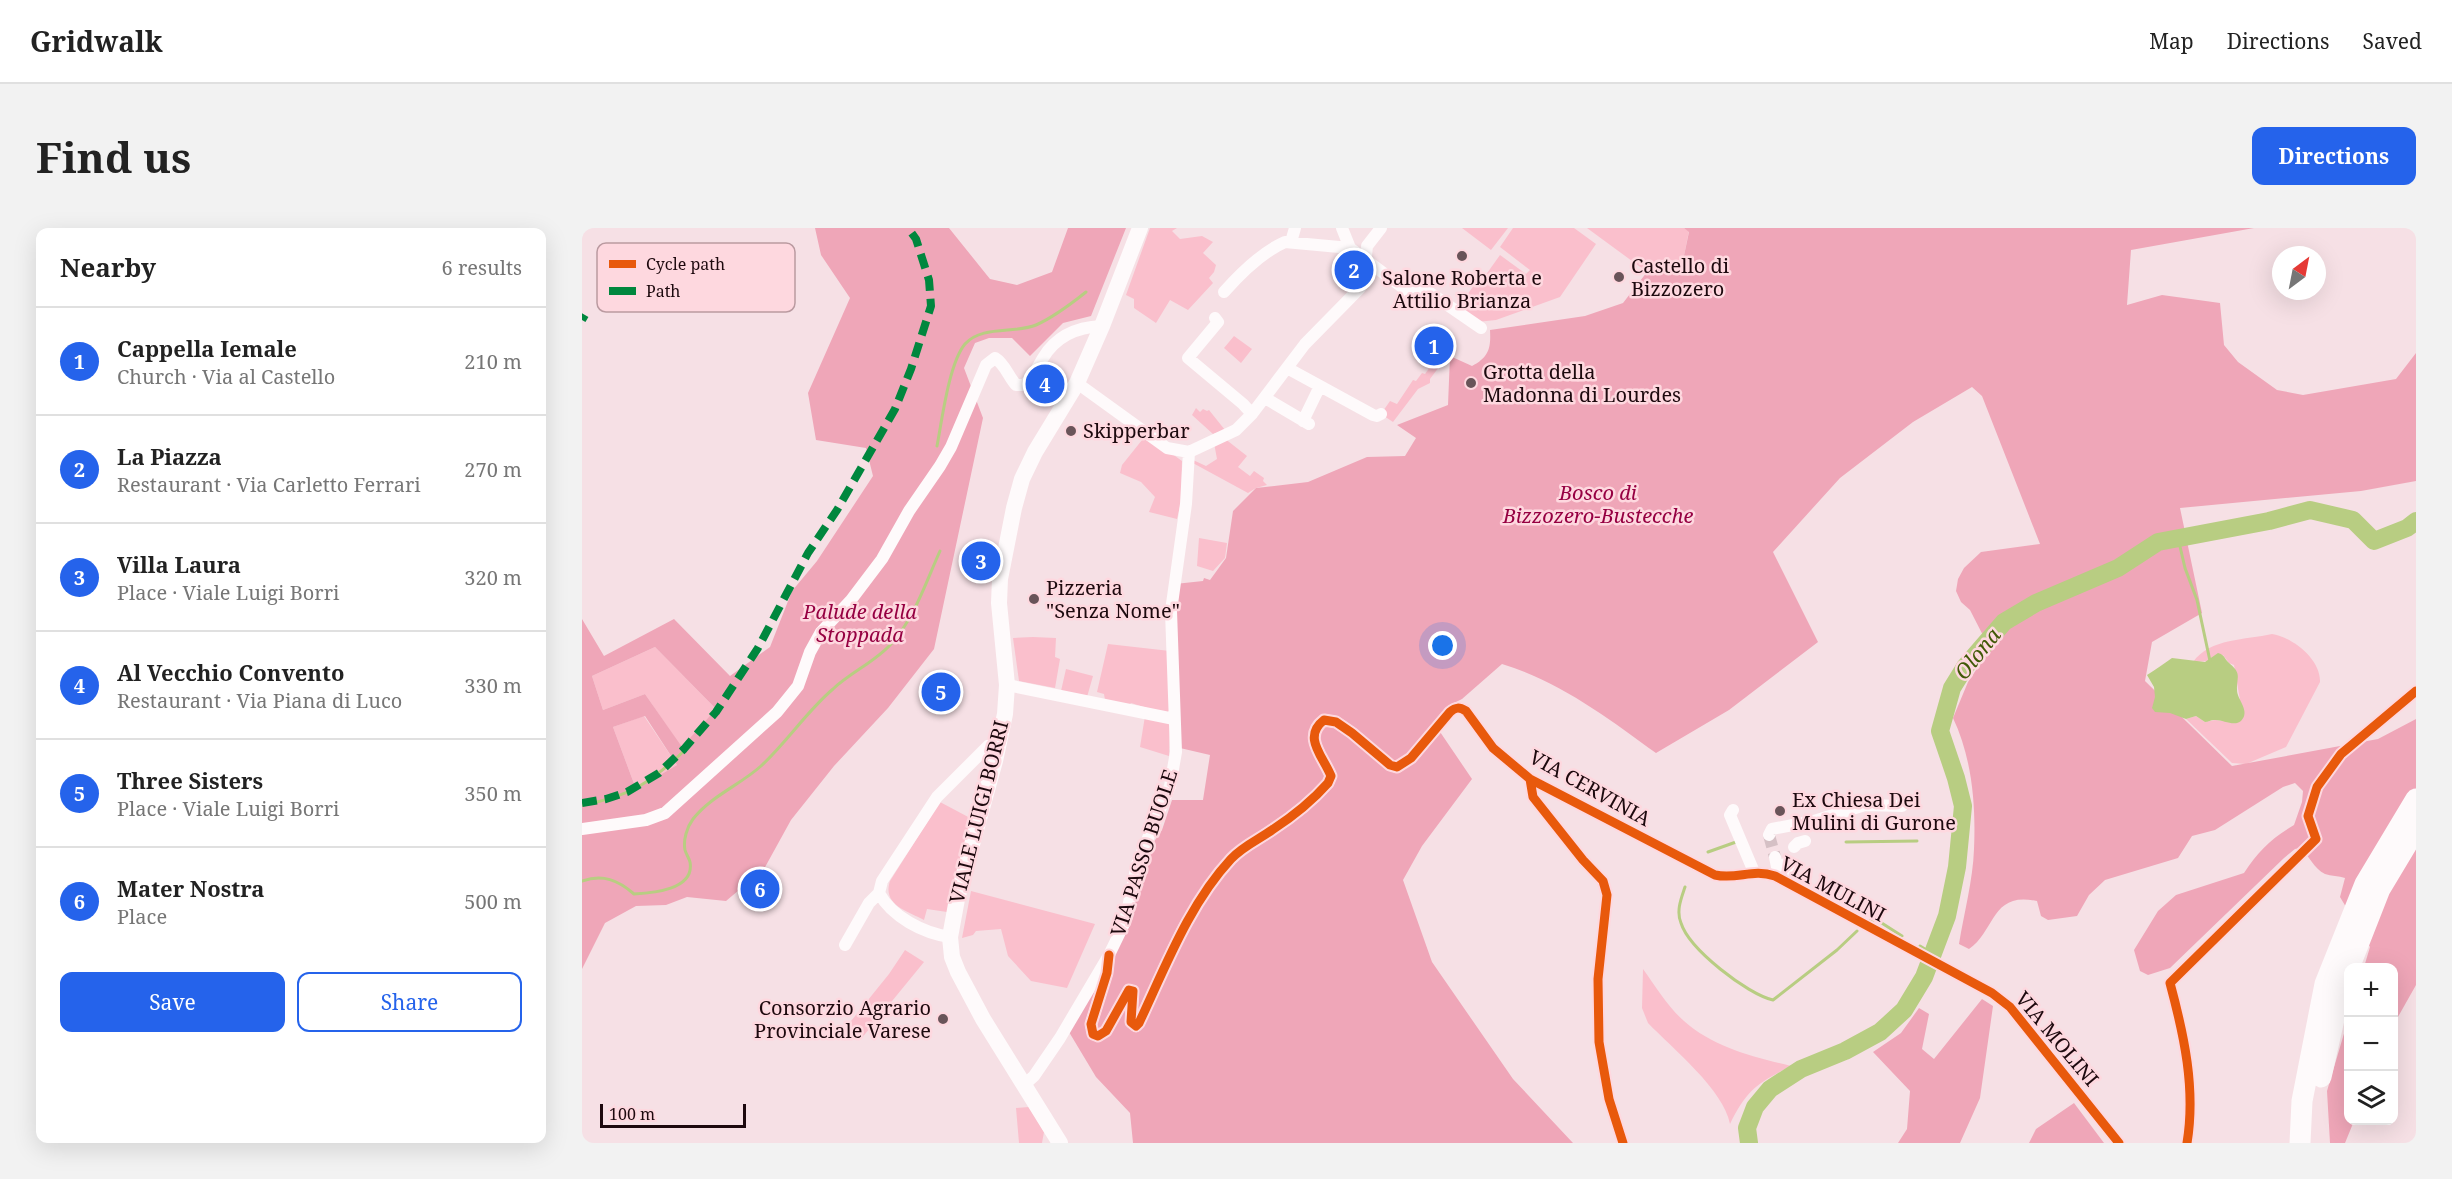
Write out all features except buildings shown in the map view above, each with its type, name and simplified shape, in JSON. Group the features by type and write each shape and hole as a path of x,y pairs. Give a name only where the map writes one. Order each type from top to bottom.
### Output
{"highway":[{"path":"2300,1143 2302,1101 2325,984 2365,884 2416,799"},
{"path":"2351,963 2380,889 2416,829"},
{"path":"2314,1143 2315,1101 2344,980"}],"main road":[{"name":"VIALE LUIGI BORRI","path":"1055,1141 1024,1085 982,1019 952,957 950,937 957,899 984,806 999,742 1007,685 999,603 1000,579 1014,508 1022,479 1035,452 1077,383 1140,228"}],"street":[{"path":"1291,242 1294,228"},
{"path":"1342,228 1350,248 1365,261 1406,290 1417,284 1480,328"},
{"path":"1077,383 1167,448 1189,452 1236,430 1252,414 1317,331 1359,288 1367,246 1381,228"},
{"path":"1224,292 1276,246 1291,242 1350,248"},
{"path":"1215,318 1218,322 1188,358 1244,404 1252,414"},
{"path":"582,830 646,820 665,813 777,712 801,680 810,652 821,633 851,600 882,559 909,512 940,466 990,360 995,358 1001,361 1009,378 1016,385 1024,385 1030,380 1048,349 1058,338 1089,326 1102,326"},
{"path":"1287,368 1373,415 1381,414"},
{"path":"1265,398 1307,422 1320,386"},
{"name":"VIA PASSO BUOLE","path":"1024,1085 1035,1076 1060,1038 1109,955 1125,922 1137,864 1170,786 1176,752 1171,611 1186,504 1189,452"},
{"path":"1007,685 1174,719"},
{"name":"VIA CERVINIA","path":"1109,955 1107,973 1091,1024 1091,1030 1098,1036 1107,1031 1130,990 1134,996 1131,1022 1136,1026 1139,1023 1187,925 1209,887 1231,858 1251,841 1272,831 1328,783 1331,776 1313,738 1316,726 1324,720 1336,722 1390,765 1397,767 1411,759 1450,712 1455,708 1461,708 1466,711 1493,748 1530,779 1656,844"},
{"path":"845,945 869,903 879,893 882,881 937,797 988,746 999,742"},
{"name":"VIA MULINI","path":"1769,835 1772,829 1814,821 1865,805 1902,806"},
{"path":"1733,810 1730,815 1754,872"},
{"name":"VIA MULINI","path":"1656,844 1715,875 1735,877 1754,872 1786,858 1792,885 1907,949 1956,973"},
{"path":"879,893 886,906 918,927 950,937"},
{"name":"VIA MOLINI","path":"1956,973 1992,993 2010,1007 2119,1143"}],"shaded area":[{"path":"1150,228 1177,228 1172,231 1180,239 1202,236 1213,242 1203,253 1216,265 1209,278 1213,283 1188,310 1170,300 1156,323 1134,308 1134,299 1126,295"},
{"path":"1462,228 1508,228 1491,250"},
{"path":"1513,228 1574,228 1596,244 1560,297 1496,320 1477,322 1457,309 1482,274 1485,276 1500,255 1526,274 1530,270 1500,247"},
{"path":"1587,228 1684,228 1689,231 1682,265 1647,272"},
{"path":"1234,336 1252,349 1241,363 1224,348"},
{"path":"1442,357 1445,359 1430,379 1430,383 1418,389 1393,422 1381,414 1390,401 1397,404 1413,380 1416,381 1422,373 1425,374 1435,360 1438,362"},
{"path":"1196,408 1200,412 1203,409 1209,410 1225,430 1213,434 1192,415"},
{"path":"1146,435 1182,461 1181,502 1177,519 1149,512 1155,497 1141,482 1120,473 1122,465"},
{"path":"1224,438 1247,456 1238,467 1250,476 1254,471 1264,478 1263,481 1267,485 1248,493 1191,462 1193,460 1206,466 1217,459 1214,443"},
{"path":"1199,538 1227,543 1225,558 1213,571 1197,566"},
{"path":"2272,634 2296,644 2311,657 2319,673 2320,682 2286,747 2246,764 2232,763 2186,719 2196,716 2205,722 2224,721 2240,700 2234,665 2229,663 2223,655 2210,661 2193,662 2200,654 2219,644"},
{"path":"1013,638 1056,638 1055,657 1060,659 1055,688 1019,681"},
{"path":"1108,644 1170,651 1171,710 1167,714 1131,703 1128,706 1105,700 1104,694 1097,692"},
{"path":"655,647 716,709 682,748 645,694 603,710 592,676"},
{"path":"2218,653 2237,672 2237,690 2245,713 2241,721 2238,723 2217,720 2205,722 2196,716 2186,719 2170,713 2155,712 2152,708 2155,697 2154,687 2147,675 2172,658 2205,662"},
{"path":"1066,669 1093,676 1087,697 1061,691"},
{"path":"644,716 677,765 636,789 613,727"},
{"path":"1145,716 1170,723 1169,756 1140,747"},
{"path":"940,802 972,819 947,912 927,909 924,920 893,902 888,889 890,881"},
{"path":"971,891 1095,924 1067,988 1031,981 1008,956 1001,929 976,931 973,935 962,938"},
{"path":"905,950 924,962 861,1039 847,1026 889,974"},
{"path":"1643,969 1672,1009 1695,1030 1734,1050 1791,1066 1754,1088 1730,1124 1726,1111 1708,1084 1648,1023 1642,1008"},
{"path":"1029,1107 1044,1132 1042,1143 1019,1143 1016,1108"}],"green space":[{"name":"Palude della Stoppada","path":"815,228 949,228 990,279 1017,285 1052,272 1068,228 1126,228 1091,316 1063,323 1030,356 1012,338 989,338 975,343 964,368 983,418 934,649 888,708 834,766 791,820 764,869 726,901 687,897 666,905 636,906 605,923 582,969 582,619 604,656 674,619 730,676 770,647 792,591 817,561 873,476 866,448 816,440 808,393 850,298 821,255","holes":["655,647 716,709 682,747 645,694 603,710 592,676","645,716 677,765 636,789 613,727"]},
{"name":"Bosco di Bizzozero-Bustecche","path":"1684,228 2254,228 2131,250 2127,305 2162,295 2220,303 2224,345 2238,362 2277,390 2303,395 2396,379 2416,353 2416,481 2361,491 2180,508 2202,613 2152,642 2145,681 2232,766 2378,739 2416,719 2416,985 2398,1017 2398,963 2365,963 2370,947 2340,897 2345,878 2321,872 2300,848 2295,849 2284,858 2170,968 2148,975 2140,971 2134,950 2158,911 2176,895 2244,873 2266,846 2294,825 2302,802 2303,791 2295,783 2283,787 2215,830 2192,836 2178,858 2105,880 2089,895 2077,916 2048,920 2041,916 2037,901 2022,899 2002,907 1978,941 1969,949 1959,944 1972,873 1974,816 1969,765 1953,718 1968,682 1990,649 1970,610 1961,602 1956,591 1958,579 1964,568 1981,552 2040,544 1982,396 1972,387 1913,422 1840,478 1773,552 1818,642 1729,710 1656,753 1563,690 1502,664 1462,699 1448,706 1434,723 1472,779 1422,846 1403,880 1432,962 1513,1079 1573,1143 1133,1143 1130,1113 1096,1077 1069,1032 1118,931 1140,862 1162,830 1172,800 1203,800 1210,755 1180,748 1175,584 1203,581 1204,578 1210,580 1226,558 1233,511 1256,488 1308,482 1367,457 1405,456 1416,438 1397,425 1448,405 1450,356 1472,366 1488,351 1490,330 1585,316 1623,303 1647,272 1682,265 1689,232"},
{"path":"1982,999 1993,1006 1980,1098 1960,1143 1898,1143 1907,1129 1910,1091 1873,1052 1901,1033 1919,1008 1929,1014 1922,1049 1934,1059"},
{"path":"2344,1034 2344,1125 2352,1125 2345,1143 2330,1143 2327,1091"},
{"path":"2074,1103 2104,1143 2029,1143 2036,1129"}],"waterway":[{"path":"937,446 950,378 959,353 965,344 980,334 1036,325 1056,314 1086,292"},
{"name":"Olona","path":"1749,1143 1747,1128 1755,1107 1770,1089 1801,1069 1845,1051 1880,1032 1904,1010 1924,977 1947,916 1957,867 1963,806 1940,731 1952,688 1965,667 2004,622 2036,603 2118,568 2158,542 2269,521 2310,510 2353,520 2374,541 2407,528 2416,521"},
{"path":"2178,538 2185,568 2197,600 2210,661"},
{"path":"582,881 603,878 622,885 634,894 661,891 686,879 690,871 690,862 685,850 685,842 687,830 693,819 708,804 761,766 824,698 891,644 913,612 940,551"},
{"path":"582,805 613,798 638,787 684,751"},
{"path":"1846,842 1917,841"},
{"path":"1708,852 1736,842"},
{"path":"1685,887 1679,914 1686,934 1720,969 1749,989 1773,1000 1837,950 1857,931"},
{"path":"1868,921 1877,920 1902,936"},
{"path":"1920,946 1933,954"}],"tunnel":[{"path":"1769,835 1775,857"}],"marked path":[{"path":"582,803 606,799 627,792 659,773 684,749 716,712 758,648 808,553 837,510 895,409 911,369 931,306 929,280 916,239 908,228"},
{"path":"582,320 585,315"}],"cycle path":[{"path":"2187,1143 2190,1103 2187,1062 2170,983 2316,839 2308,816 2317,787 2341,754 2416,691"},
{"path":"1109,955 1107,973 1091,1024 1093,1034 1098,1036 1106,1031 1129,990 1133,991 1131,1022 1136,1026 1139,1023 1190,916 1216,877 1236,854 1295,814 1328,783 1331,776 1314,740 1318,726 1324,720 1336,722 1390,765 1397,767 1411,758 1450,712 1459,708 1466,711 1493,748 1530,779 1715,875 1759,873 1775,876 1992,993 2010,1007 2119,1143"},
{"path":"1530,779 1533,797 1583,860 1603,881 1607,895 1598,979 1599,1042 1609,1099 1623,1143"}],"place":[{"name":"Salone Roberta e Attilio Brianza","path":"1462,256"},
{"name":"La Piazza","path":"1354,270"},
{"name":"Castello di Bizzozero","path":"1619,277"},
{"name":"Cappella Iemale","path":"1434,346"},
{"name":"Grotta della Madonna di Lourdes","path":"1471,383"},
{"name":"Al Vecchio Convento","path":"1045,384"},
{"name":"Skipperbar","path":"1071,431"},
{"name":"Villa Laura","path":"981,561"},
{"name":"Pizzeria \"Senza Nome\"","path":"1034,599"},
{"name":"Three Sisters","path":"941,692"},
{"name":"Ex Chiesa Dei Mulini di Gurone","path":"1780,811"},
{"name":"Mater Nostra","path":"760,889"},
{"name":"Consorzio Agrario Provinciale Varese","path":"943,1019"}]}
